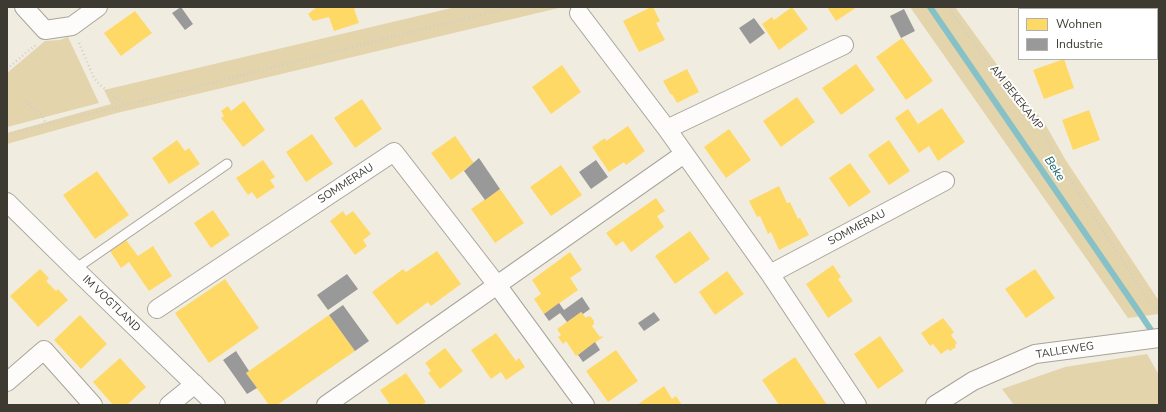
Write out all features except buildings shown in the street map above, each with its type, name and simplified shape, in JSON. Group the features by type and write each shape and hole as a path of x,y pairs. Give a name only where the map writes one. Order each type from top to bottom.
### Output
{"street":[{"path":"24,7 45,30 72,26 98,7"},
{"path":"578,13 667,129 770,274 857,405"},
{"path":"667,129 844,45"},
{"name":"SOMMERAU","path":"157,308 394,152 497,285 585,405"},
{"path":"326,405 684,154"},
{"name":"SOMMERAU","path":"770,274 945,181"},
{"name":"IM VOGTLAND","path":"7,202 216,405"},
{"name":"TALLEWEG","path":"935,405 973,381 1035,354 1159,338"},
{"path":"7,382 44,350 93,405"},
{"path":"169,405 195,384"}],"lane":[{"path":"75,269 227,164"}],"path":[{"path":"7,134 510,7"},
{"name":"AM BEKEKAMP","path":"948,7 1004,85 1039,126 1059,162 1144,295 1159,311"},
{"path":"72,26 94,78 100,85 125,105"},
{"path":"7,69 28,50 39,43 45,30"},
{"path":"26,100 42,115 46,124"}],"shaded area":[{"path":"456,7 563,7 117,113 7,144 7,133 111,104 104,90"},
{"path":"910,7 955,7 1009,81 1044,122 1065,159 1159,301 1159,314 1128,318"},
{"path":"68,37 99,103 7,127 7,73 45,41 60,40"},
{"path":"1147,354 1159,375 1159,405 1014,405 1002,389 1065,367"}],"waterway":[{"name":"Beke","path":"930,7 1155,336"}]}
